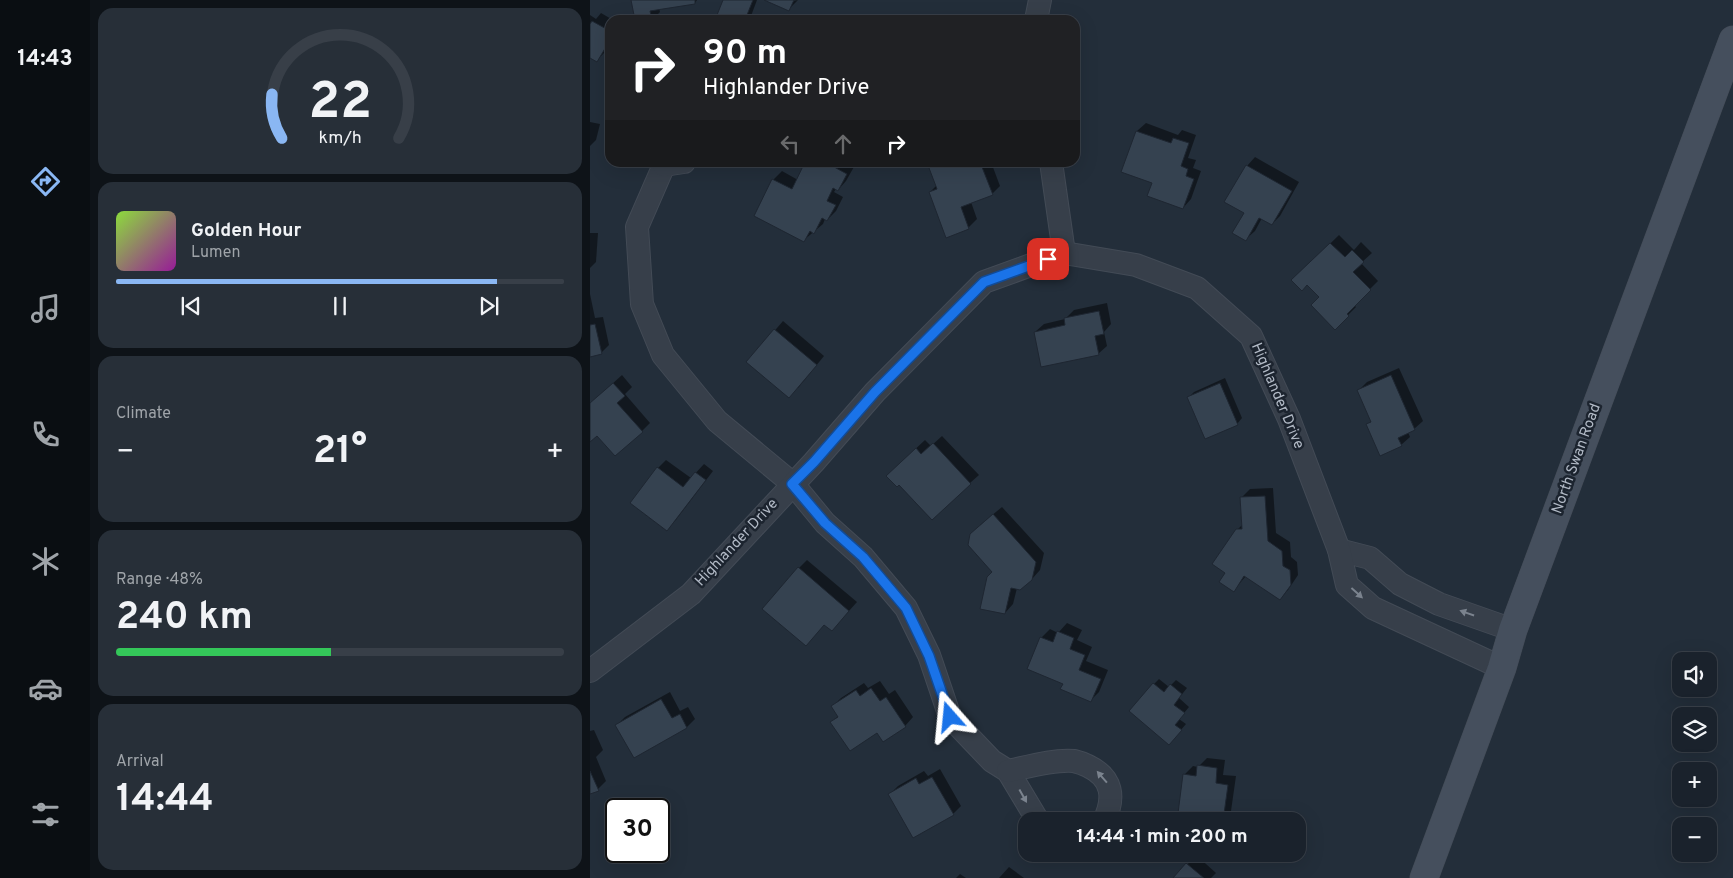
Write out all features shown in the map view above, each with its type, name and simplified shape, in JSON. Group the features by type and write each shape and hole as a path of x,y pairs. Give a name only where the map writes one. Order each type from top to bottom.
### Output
{"street":[{"path":"1037,15 1040,0"},
{"name":"North Swan Road","path":"1424,878 1502,668 1513,630 1733,40"},
{"path":"668,167 637,227 642,304 663,355 716,421 792,484 825,523 863,557 906,608 929,656 950,717 992,761 1008,771 1033,812"},
{"path":"1053,167 1064,253"},
{"name":"Highlander Drive","path":"590,671 691,594 814,462 875,392 984,282 1064,253 1136,265 1197,288 1251,336 1289,419 1339,550 1347,585 1373,608 1502,668"},
{"path":"1339,550 1370,558 1400,584 1439,604 1513,630"},
{"path":"1008,771 1036,765 1074,761 1096,770 1105,777 1110,789 1110,805 1107,812"}],"building":[{"path":"631,0 695,0 695,4 650,11 651,15 634,15"},
{"path":"723,0 753,0 747,15 717,15"},
{"path":"764,0 794,0 789,11"},
{"path":"592,21 605,28 605,48 597,62 590,58 590,24"},
{"path":"1136,131 1171,143 1173,138 1189,143 1181,166 1188,169 1186,176 1194,179 1183,209 1147,196 1152,183 1121,172"},
{"path":"1246,165 1292,191 1272,225 1259,218 1246,241 1232,233 1244,213 1224,202"},
{"path":"803,167 834,167 847,174 838,191 833,188 827,201 836,205 827,221 822,218 814,234 810,231 804,242 754,216 772,179 792,189"},
{"path":"982,167 993,195 961,207 969,229 946,238 929,192 937,189 929,168"},
{"path":"1330,243 1345,257 1352,250 1364,262 1353,272 1371,290 1347,314 1349,316 1335,330 1311,305 1319,297 1307,285 1302,291 1291,280"},
{"path":"1099,311 1104,334 1095,336 1099,355 1041,367 1034,332 1065,325 1064,318"},
{"path":"595,324 602,354 590,357 590,325"},
{"path":"774,329 817,365 789,398 746,362"},
{"path":"1391,375 1415,430 1398,438 1402,446 1380,456 1366,424 1371,422 1357,390"},
{"path":"613,383 625,396 617,403 643,432 615,456 597,436 590,442 590,403"},
{"path":"1220,383 1238,425 1205,439 1187,397"},
{"path":"933,443 971,484 932,520 899,485 897,487 886,476 916,448 921,454"},
{"path":"657,467 683,487 695,472 706,480 667,531 630,503"},
{"path":"1265,496 1268,541 1282,551 1283,566 1290,570 1291,585 1280,600 1244,576 1234,592 1219,582 1225,573 1212,564 1236,529 1242,529 1240,497"},
{"path":"993,514 1036,562 1032,580 1020,590 1011,588 1005,614 980,609 987,577 992,572 968,545 970,534"},
{"path":"798,567 849,611 832,631 824,625 806,646 762,609"},
{"path":"1057,631 1074,638 1070,649 1085,655 1079,670 1101,679 1091,702 1060,689 1063,684 1027,669 1040,637 1053,642"},
{"path":"1153,683 1164,692 1170,684 1182,694 1174,705 1185,713 1175,725 1182,730 1169,745 1129,711"},
{"path":"871,688 880,701 886,697 906,727 883,742 877,733 850,751 830,722 838,717 831,706 856,690 860,696"},
{"path":"661,699 672,718 680,714 687,728 634,758 615,725"},
{"path":"1197,765 1217,768 1216,783 1228,785 1224,812 1178,812 1183,774 1196,776"},
{"path":"590,771 599,791 590,794"},
{"path":"932,777 954,815 913,838 888,794 916,778 919,784"},
{"path":"1186,863 1204,878 1173,878"}],"route":[{"path":"950,717 929,656 906,608 863,557 825,523 792,484 814,462 875,392 984,282 1048,259"}]}
